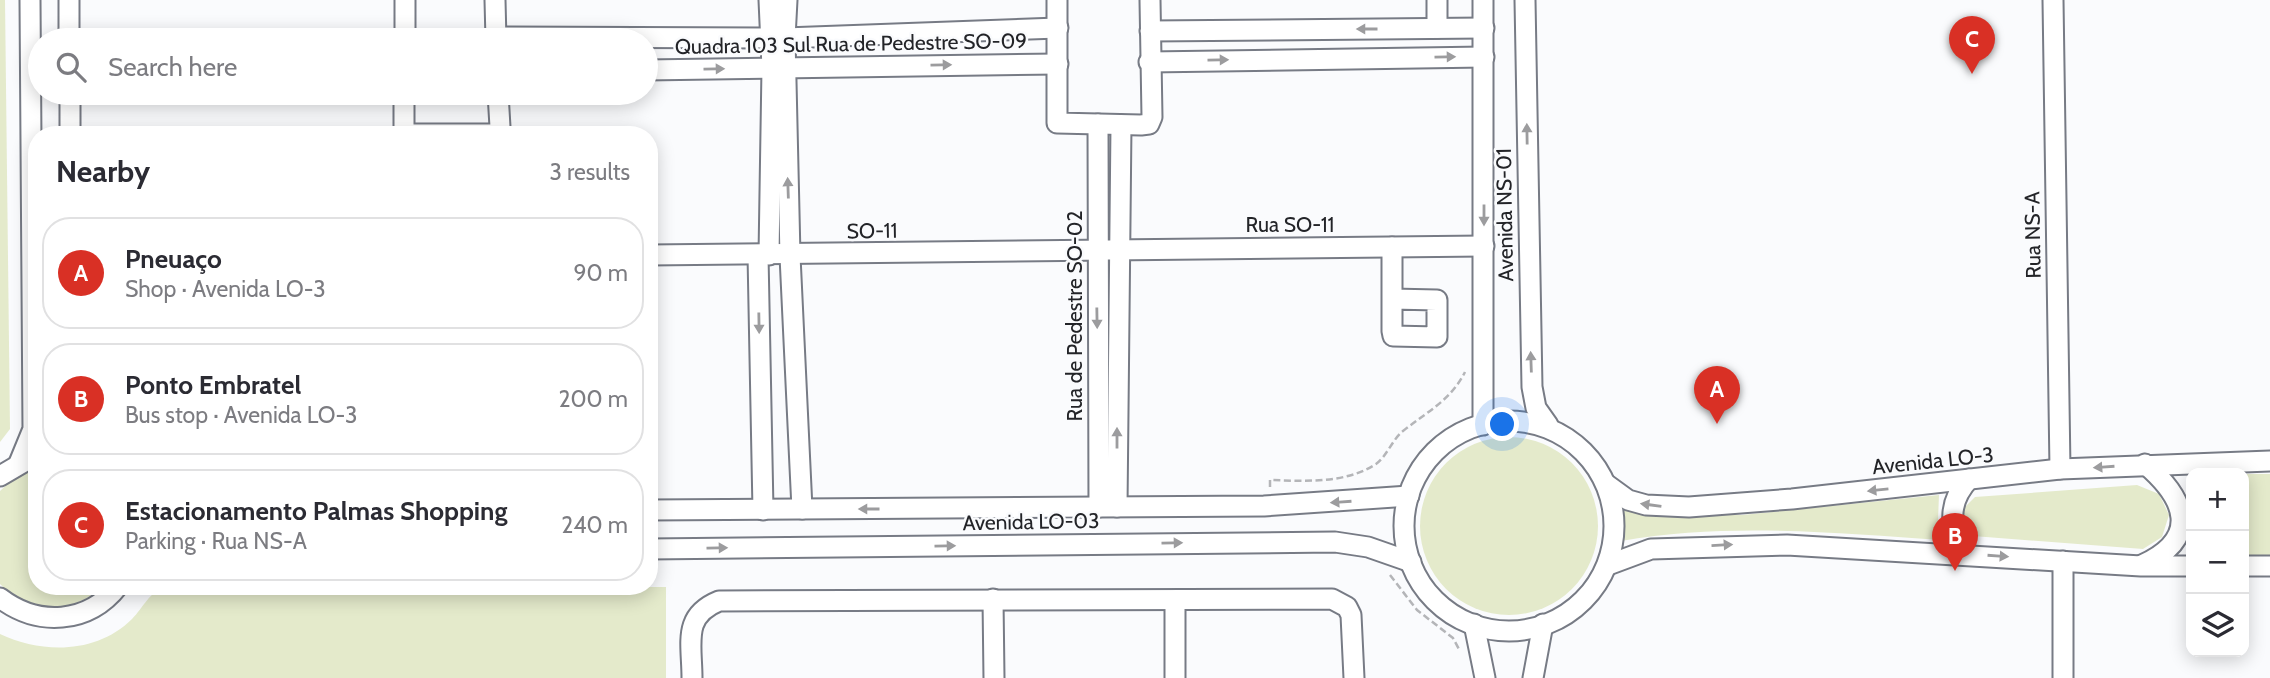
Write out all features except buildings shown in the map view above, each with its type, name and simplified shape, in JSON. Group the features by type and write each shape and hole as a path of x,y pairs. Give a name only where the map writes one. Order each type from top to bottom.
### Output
{"street":[{"path":"30,0 30,28"},
{"path":"69,0 69,28"},
{"path":"405,0 405,28"},
{"path":"495,0 496,28"},
{"path":"769,0 778,38 802,509"},
{"path":"778,38 787,0"},
{"path":"1057,0 1057,123 1121,125 1150,122 1150,0"},
{"path":"1437,0 1437,28"},
{"name":"Avenida NS-01","path":"1483,0 1483,425"},
{"name":"Avenida NS-01","path":"1525,0 1532,387 1539,414 1548,425"},
{"name":"Rua NS-A","path":"2053,0 2060,469"},
{"name":"Quadra 103 Sul Rua de Pedestre SO-09","path":"658,38 778,38 1058,28"},
{"path":"1150,31 1484,28"},
{"path":"1149,62 1484,57"},
{"name":"Quadra 103 Sul Rua de Pedestre SO-09","path":"658,70 1058,64"},
{"path":"763,510 764,255 779,67"},
{"path":"31,105 31,126"},
{"path":"69,105 70,126"},
{"path":"404,105 404,126"},
{"path":"499,105 500,126"},
{"name":"Rua de Pedestre SO-02","path":"1098,124 1097,249 1108,507"},
{"name":"Rua de Pedestre SO-02","path":"1108,507 1121,125"},
{"name":"Rua SO-11","path":"1097,249 1484,246"},
{"path":"1392,247 1392,299"},
{"name":"SO-11","path":"658,256 790,256 1097,249"},
{"path":"1496,422 1548,425 1588,456 1606,484 1614,524 1608,565 1590,594 1564,616 1543,625 1498,631 1474,624 1437,603 1416,576 1405,544 1404,510 1415,478 1435,451 1463,431 1496,422"},
{"path":"0,476 28,460"},
{"name":"Avenida LO-3","path":"1606,484 1629,500 1646,505 1689,507 1792,499 2060,469 2270,461"},
{"path":"2141,566 2160,557 2172,546 2181,522 2177,497 2145,464"},
{"path":"1968,554 1958,542 1952,527 1953,509 1969,479"},
{"name":"Avenida LO-03","path":"658,510 1270,506 1409,496"},
{"name":"Avenida LO-03","path":"658,549 1335,542 1368,547 1411,562"},
{"path":"1608,565 1651,549 1731,545 2186,566"},
{"path":"2063,561 2063,678"},
{"path":"2249,566 2270,566"},
{"path":"0,598 27,614 60,618 91,609 107,595"},
{"path":"993,598 994,678"},
{"path":"692,678 693,625 701,608 719,601 993,598 1329,599 1347,607 1352,623 1354,678"},
{"path":"1175,600 1175,678"},
{"path":"1474,624 1485,678"},
{"path":"1533,678 1543,625"}],"path":[{"path":"1270,506 1270,480 1316,481 1356,474 1378,463 1400,433 1455,391 1470,363"},
{"path":"1383,568 1417,610 1453,638 1461,653"}],"green space":[{"path":"0,0 5,0 10,429 0,442"},
{"path":"1509,437 1543,444 1572,463 1591,492 1598,526 1591,560 1572,589 1543,608 1509,615 1475,608 1446,589 1427,560 1420,526 1427,492 1446,463 1475,444"},
{"path":"28,473 28,595 91,595 65,606 51,607 24,601 0,584 0,491 14,478"},
{"path":"2249,474 2270,474 2270,558 2249,558"},
{"path":"2137,485 2159,494 2169,515 2162,537 2143,549 1973,536 1963,528 1962,510 1975,497"},
{"path":"1939,495 1938,520 1943,540 1742,530 1661,535 1621,541 1621,510 1742,515"},
{"path":"658,587 666,587 666,678 0,678 0,634 33,645 69,647 86,644 118,631 151,596 658,595"}],"place":[{"name":"Estacionamento Palmas Shopping","path":"1972,74"},
{"name":"Pneuaço","path":"1717,424"},
{"name":"Ponto Embratel","path":"1955,571"}]}
